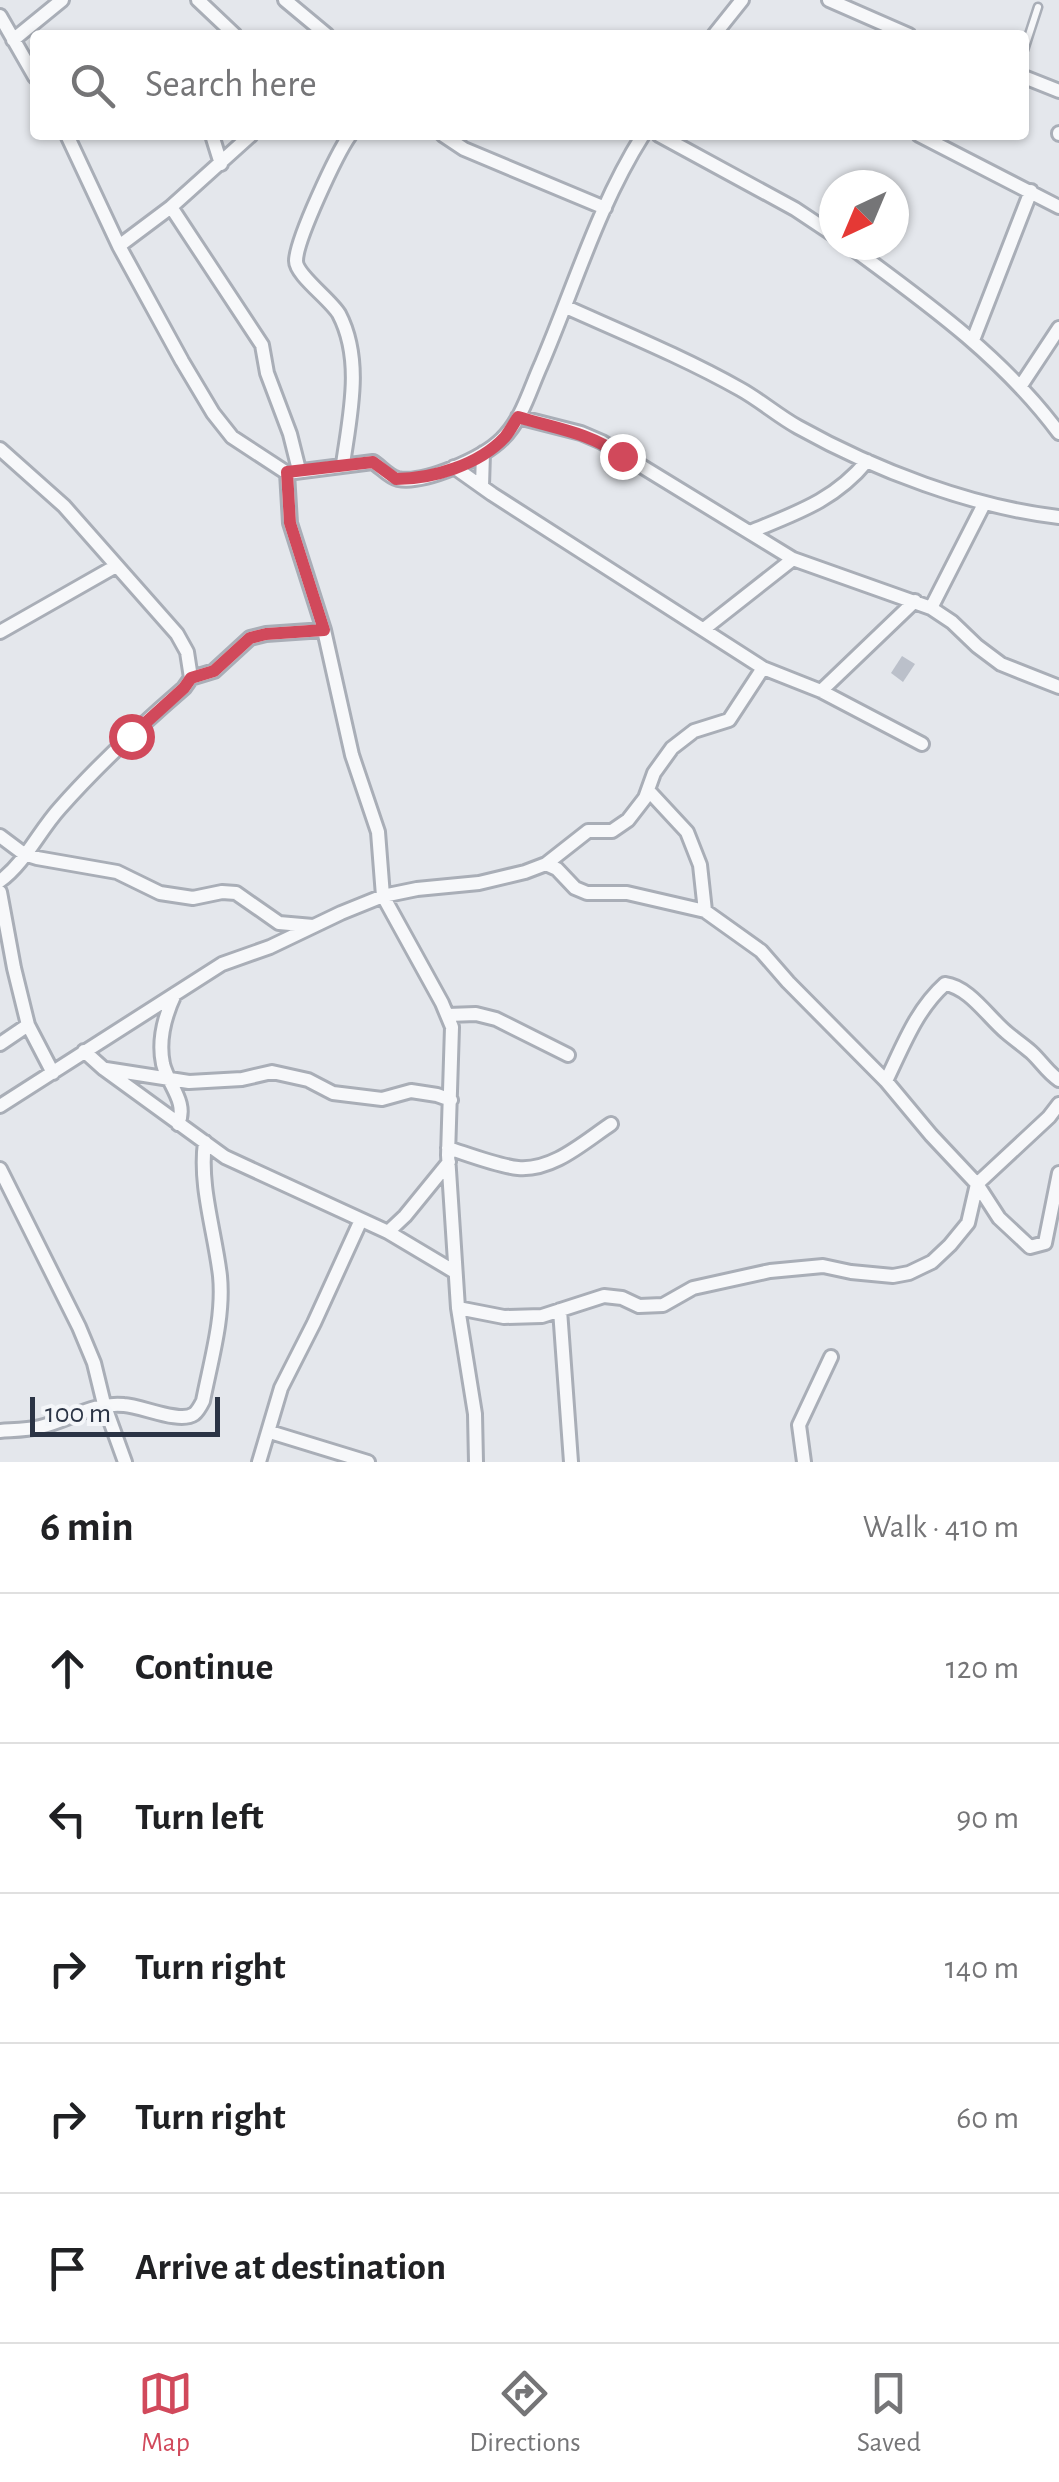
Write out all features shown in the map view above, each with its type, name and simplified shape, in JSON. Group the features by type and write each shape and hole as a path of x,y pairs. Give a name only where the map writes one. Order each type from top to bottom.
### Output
{"street":[{"path":"13,40 62,0"},
{"path":"198,0 222,28"},
{"path":"285,0 321,30"},
{"path":"718,30 742,0"},
{"path":"829,0 898,30"},
{"path":"0,16 30,69"},
{"path":"728,19 731,30"},
{"path":"1029,78 1059,91"},
{"path":"69,140 120,246 182,361 232,437 293,471 373,462 400,479 438,474 484,454 504,438 518,417 605,208 640,140"},
{"path":"214,140 221,164"},
{"path":"120,246 171,207 246,140"},
{"path":"343,464 354,379 351,351 339,314 298,270 296,259 344,140"},
{"path":"451,140 464,149 605,208"},
{"path":"668,140 795,208 819,225"},
{"path":"930,140 1059,207"},
{"path":"973,340 1031,191"},
{"path":"171,207 262,346 267,373 284,416 293,471 290,523 324,630 352,755 378,832 383,896 452,1026 448,1155 458,1308 474,1414 476,1462"},
{"path":"868,260 973,340 1059,433"},
{"path":"566,307 712,374 796,426 867,461 984,504 1059,517"},
{"path":"1020,387 1059,328"},
{"path":"518,417 602,442 793,559 931,608 1001,664 1059,686"},
{"path":"0,450 64,506 177,634 187,652 191,678"},
{"path":"482,486 484,454"},
{"path":"750,532 818,504 867,461"},
{"path":"454,467 764,668 820,691 922,744"},
{"path":"931,608 984,504"},
{"path":"704,629 793,559"},
{"path":"0,632 116,566"},
{"path":"820,691 916,601"},
{"path":"0,881 95,770 191,678 214,671 250,638 324,630"},
{"path":"0,1106 222,964 270,947 383,896 479,883 525,872 546,864 588,831 612,831 628,820 645,798 654,773 672,748 694,730 729,720 764,668"},
{"path":"648,790 687,832 700,865 704,911"},
{"path":"0,836 24,854 116,872 160,893 193,898 236,893 279,924 315,926"},
{"path":"546,864 557,869 575,888 588,893 627,893 704,911 761,951 886,1081 930,1135 978,1184 999,1218 1030,1246 1045,1243 1059,1173"},
{"path":"0,892 28,1025 52,1073"},
{"path":"886,1081 919,1012 945,984 953,985 972,1000 1059,1080"},
{"path":"175,992 165,1015 161,1052 181,1105 178,1124"},
{"path":"448,1015 476,1014 496,1019 568,1055"},
{"path":"0,1044 28,1025"},
{"path":"84,1051 225,1157 388,1232 456,1272"},
{"path":"104,1069 189,1082 242,1080 272,1072 308,1080 342,1095 382,1100 411,1091 452,1100"},
{"path":"458,1308 504,1318 542,1316 604,1296 622,1298 639,1306 663,1305 693,1288 770,1271 823,1266 892,1276 908,1273 932,1262 950,1245 968,1223 978,1184 1059,1104"},
{"path":"448,1155 518,1168 543,1165 611,1124"},
{"path":"0,1431 39,1427 104,1404 179,1418 193,1415 203,1401 220,1315 220,1279 205,1180 205,1142"},
{"path":"388,1232 406,1216 448,1155"},
{"path":"0,1170 94,1363 125,1462"},
{"path":"259,1462 281,1388 360,1220"},
{"path":"560,1310 571,1462"},
{"path":"804,1462 800,1425 831,1357"},
{"path":"270,1432 368,1462"}],"lane":[{"path":"1029,35 1038,7"}],"building":[{"path":"902,656 915,664 903,682 891,673"}],"route":[{"path":"131,736 191,678 214,671 250,638 324,630 290,523 287,472 373,462 396,479 438,474 484,454 504,438 518,417 581,433 622,456"}]}
